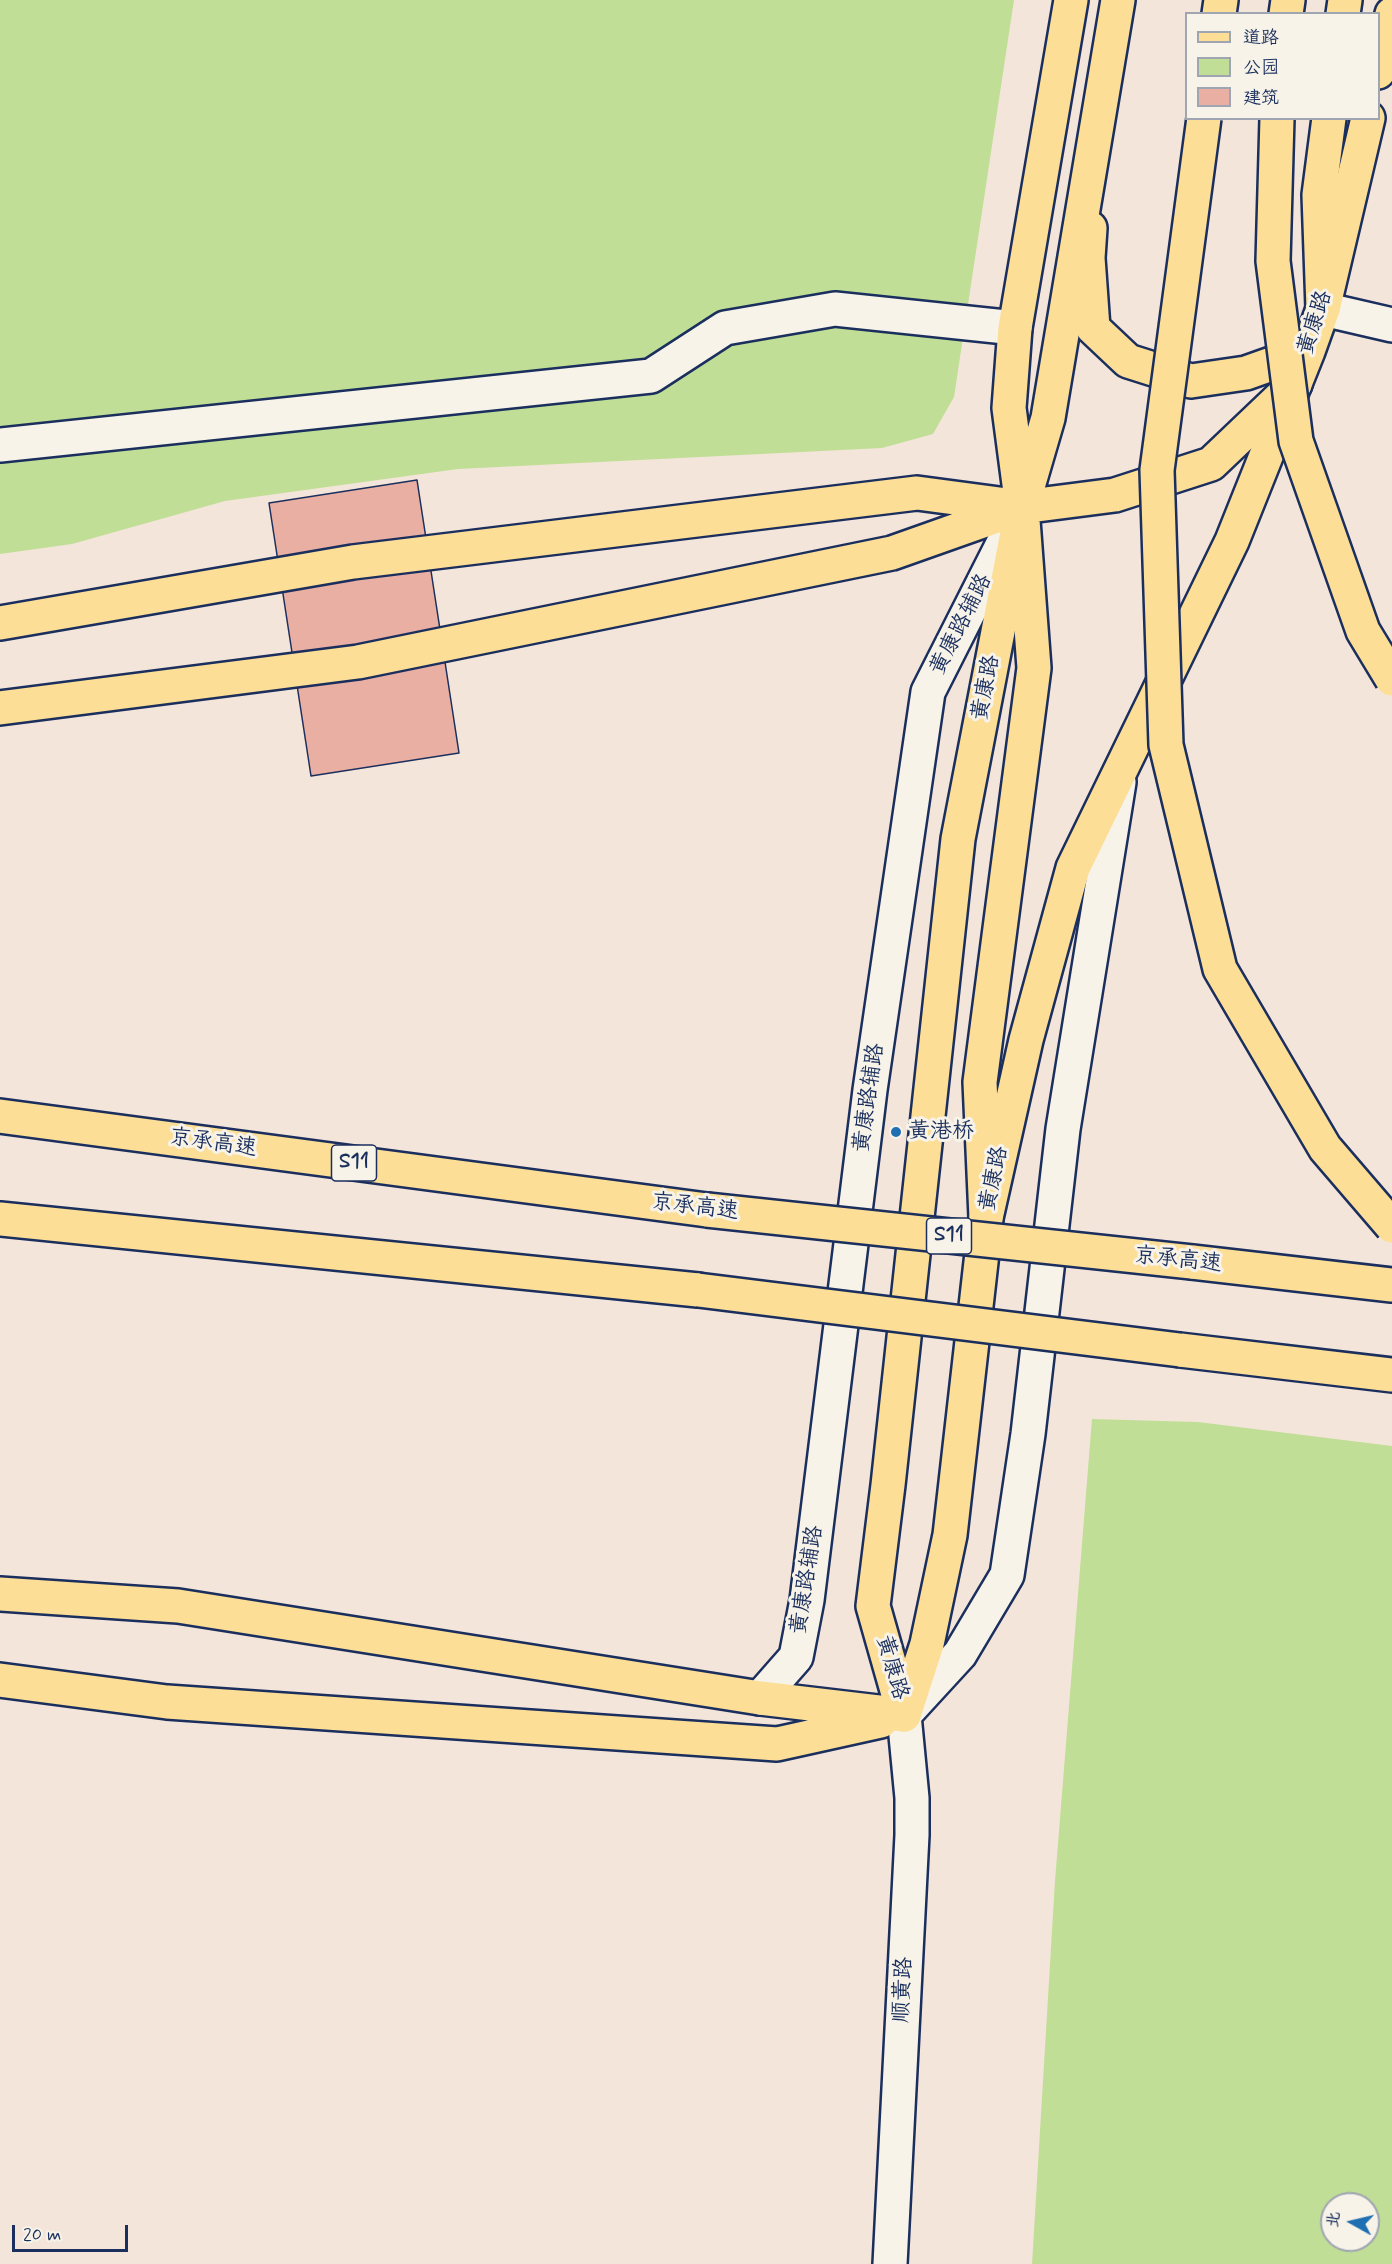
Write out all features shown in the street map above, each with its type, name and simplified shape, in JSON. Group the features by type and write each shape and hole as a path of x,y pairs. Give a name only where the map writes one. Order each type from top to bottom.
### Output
{"main road":[{"name":"黄康路","path":"904,1715 873,1606 958,839 1022,507 1009,408 1015,328 1071,0"},
{"path":"986,1218 980,1082 1034,668 1022,507 1048,418 1118,0"},
{"path":"1380,64 1392,14"},
{"path":"1204,120 1157,470 1166,745 1220,969 1325,1148 1392,1226"},
{"path":"1277,120 1273,261 1296,441 1363,631 1392,679"},
{"path":"1323,309 1319,195 1329,120"},
{"name":"黄康路","path":"904,1715 927,1644 950,1535 986,1218 1026,1040 1073,868 1232,541 1308,351 1323,309 1368,120"},
{"path":"1097,124 1088,258 1093,328 1128,361 1191,381 1246,372 1308,351"},
{"path":"0,708 358,662 892,553 1022,507 1115,495 1211,464 1295,384"},
{"path":"0,623 353,562 917,493 1022,507"},
{"name":"京承高速","path":"0,1116 707,1210 1392,1285"},
{"path":"0,1219 698,1290 1392,1375"},
{"path":"0,1594 178,1606 760,1698 904,1715"},
{"path":"0,1680 167,1701 777,1744 904,1715"}],"street":[{"path":"0,445 651,376 725,328 834,309 1015,328"},
{"path":"1323,309 1392,325"},
{"name":"黄康路辅路","path":"760,1698 796,1657 807,1600 870,1090 928,692 1022,507"},
{"path":"904,1715 960,1654 1007,1575 1028,1434 1063,1129 1121,771"},
{"name":"顺黄路","path":"890,2264 912,1835 912,1798 904,1715"}],"green space":[{"path":"0,0 1014,0 954,397 933,434 882,448 458,469 225,501 72,544 0,554"},
{"path":"1092,1419 1198,1422 1392,1446 1392,2264 1032,2264 1055,1881"}],"building":[{"path":"417,480 459,753 311,776 269,503"}],"place":[{"name":"黄港桥","path":"896,1132"}]}
